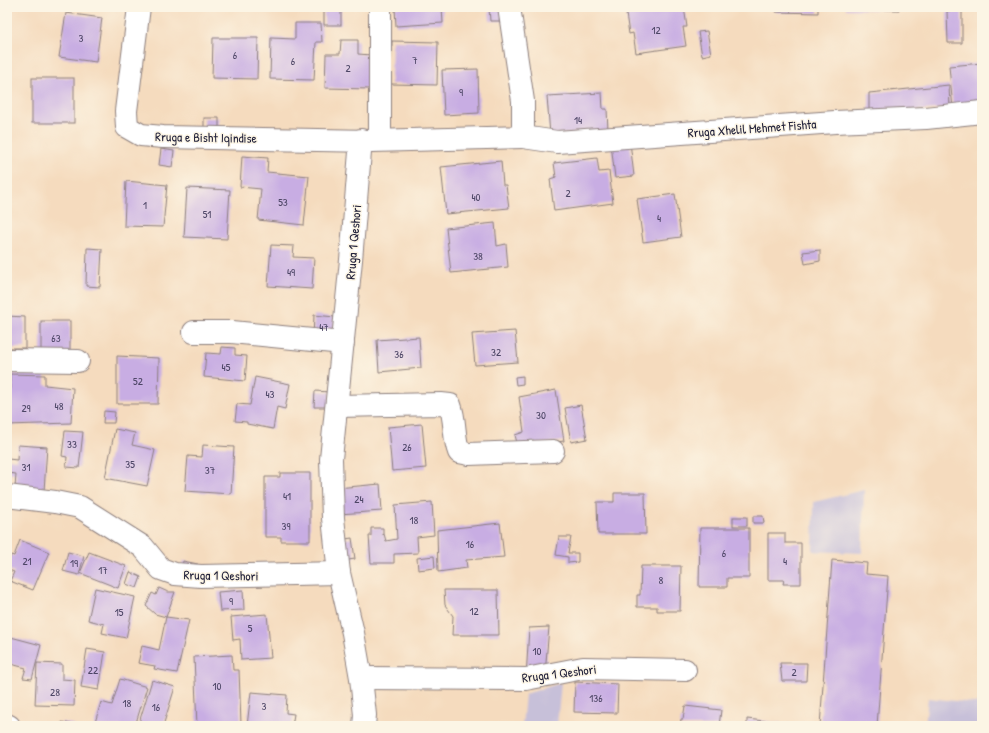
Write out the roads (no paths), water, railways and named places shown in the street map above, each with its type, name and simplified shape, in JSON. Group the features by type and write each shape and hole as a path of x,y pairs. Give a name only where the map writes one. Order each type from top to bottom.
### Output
{"street":[{"name":"Rruga e Bisht Iqindise","path":"138,7 126,111 127,127 141,135 163,138 370,140"},
{"name":"Rruga 1 Qeshori","path":"364,726 365,715 361,678 353,633 339,573 333,518 332,459 343,343 370,140 380,7"},
{"path":"509,7 523,101 523,137"},
{"name":"Rruga Xhelil Mehmet Fishta","path":"370,140 523,137 557,142 834,122 926,118 982,112"},
{"path":"194,332 232,332 343,343"},
{"path":"7,360 78,361"},
{"path":"337,406 450,405 453,413 456,444 459,452 469,454 553,451"},
{"name":"Rruga 1 Qeshori","path":"7,496 55,502 80,507 143,547 161,569 175,574 209,576 339,573"},
{"name":"Rruga 1 Qeshori","path":"361,678 526,679 583,668 684,670"}]}
